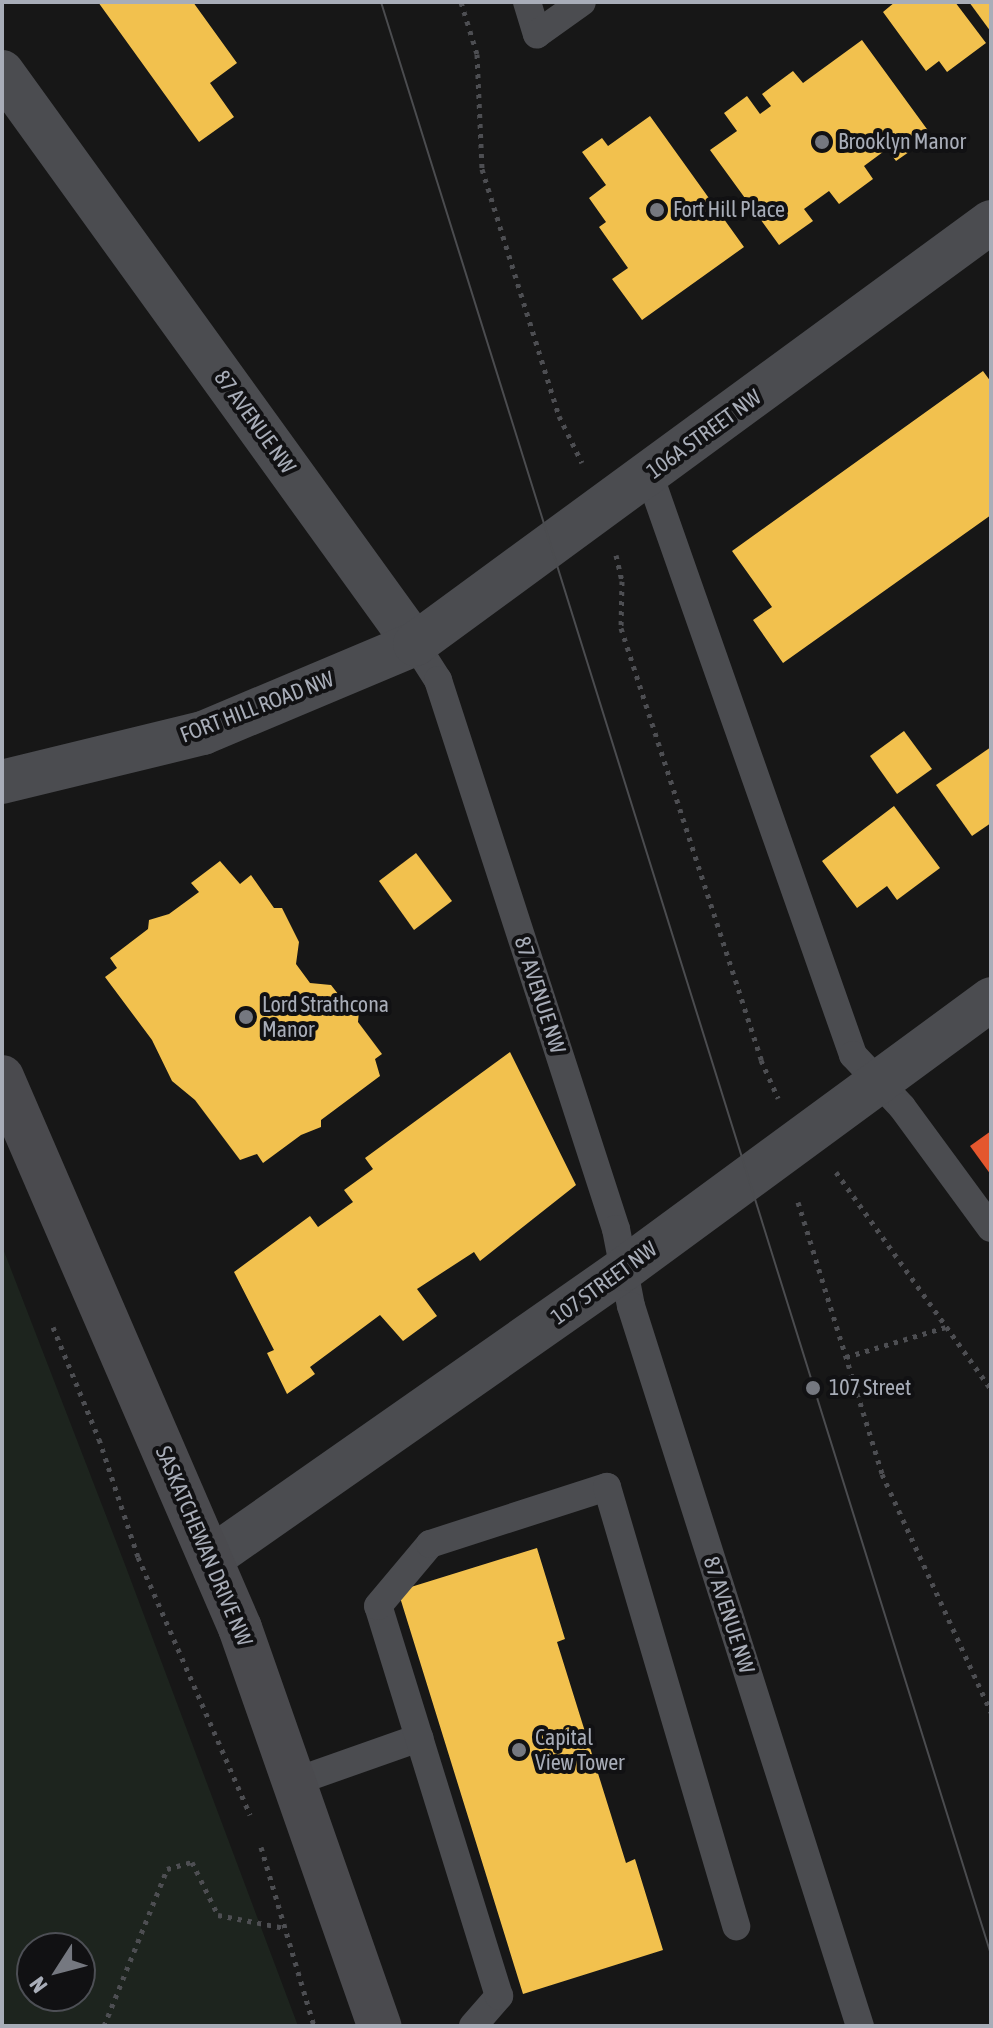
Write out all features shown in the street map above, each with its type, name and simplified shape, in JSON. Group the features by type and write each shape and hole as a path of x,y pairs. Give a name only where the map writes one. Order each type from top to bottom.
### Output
{"main road":[{"name":"SASKATCHEWAN DRIVE NW","path":"2,1077 211,1558 294,1782 379,2026"}],"street":[{"name":"87 AVENUE NW","path":"2,72 415,644"},
{"name":"106A STREET NW","path":"415,644 991,222"},
{"name":"FORT HILL ROAD NW","path":"2,782 203,733 415,644"},
{"name":"107 STREET NW","path":"211,1558 624,1269 991,999"}],"lane":[{"path":"527,2 537,34 582,2"},
{"path":"649,474 832,1006 853,1055 878,1081 991,1228"},
{"name":"87 AVENUE NW","path":"415,644 438,680 616,1229 631,1306 860,2026"},
{"path":"473,2026 499,1996 378,1606 430,1544 607,1487 736,1926"},
{"path":"294,1782 419,1738"}],"path":[{"path":"461,2 477,54 482,169 559,416 590,478"},
{"path":"615,551 622,581 621,628 756,1046 783,1108"},
{"path":"831,1164 991,1389"},
{"path":"795,1191 882,1474 991,1712"},
{"path":"50,1322 99,1439 138,1557 253,1823"},
{"path":"846,1357 946,1327"},
{"path":"258,1838 314,2026"},
{"path":"104,2026 167,1869 192,1862 218,1915 286,1928"}],"shaded area":[{"path":"2,1246 124,1562 298,2026 2,2026"}],"building: Homes":[{"path":"98,2 193,2 237,63 210,83 234,117 199,142"},
{"path":"895,2 955,2 986,43 947,72 939,61 926,71 883,12"},
{"path":"969,2 991,2 991,32"},
{"name":"Brooklyn Manor","path":"862,40 932,136 896,161 887,149 864,166 873,179 839,204 829,191 804,209 813,221 779,245 710,150 737,131 724,113 747,96 760,114 771,106 762,94 793,71 803,83"},
{"name":"Fort Hill Place","path":"650,116 744,247 642,320 612,279 628,268 599,227 606,222 589,198 606,185 582,152 602,138 608,146"},
{"path":"983,371 991,382 991,515 783,663 753,620 772,607 732,551"},
{"path":"904,731 932,769 897,794 870,756"},
{"path":"991,747 991,823 972,836 936,785"},
{"path":"894,806 940,868 897,900 887,886 857,908 822,861"},
{"path":"416,853 452,901 414,930 379,881"},
{"name":"Lord Strathcona Manor","path":"220,861 240,884 251,875 274,908 282,908 299,942 296,964 310,983 331,985 342,999 350,999 359,1011 358,1022 382,1054 375,1059 380,1076 321,1120 321,1127 301,1135 263,1163 257,1154 240,1160 195,1100 172,1081 152,1040 105,977 117,968 110,958 148,929 149,920 169,914 199,892 191,883"},
{"path":"510,1052 576,1185 480,1261 474,1252 417,1289 437,1316 403,1341 380,1315 310,1367 315,1374 287,1394 267,1353 274,1350 234,1272 310,1216 318,1227 353,1202 344,1190 373,1169 365,1158"},
{"name":"Capital View Tower","path":"537,1548 565,1639 557,1642 626,1863 635,1859 663,1950 523,1994 398,1591"}],"building: Shops":[{"path":"991,1131 991,1175 970,1146"}],"tram line":[{"path":"381,2 991,1954"}],"place":[{"name":"Brooklyn Manor","path":"822,142"},
{"name":"Fort Hill Place","path":"657,210"},
{"name":"Lord Strathcona Manor","path":"246,1017"},
{"name":"107 Street","path":"813,1388"},
{"name":"Capital View Tower","path":"519,1750"}]}
